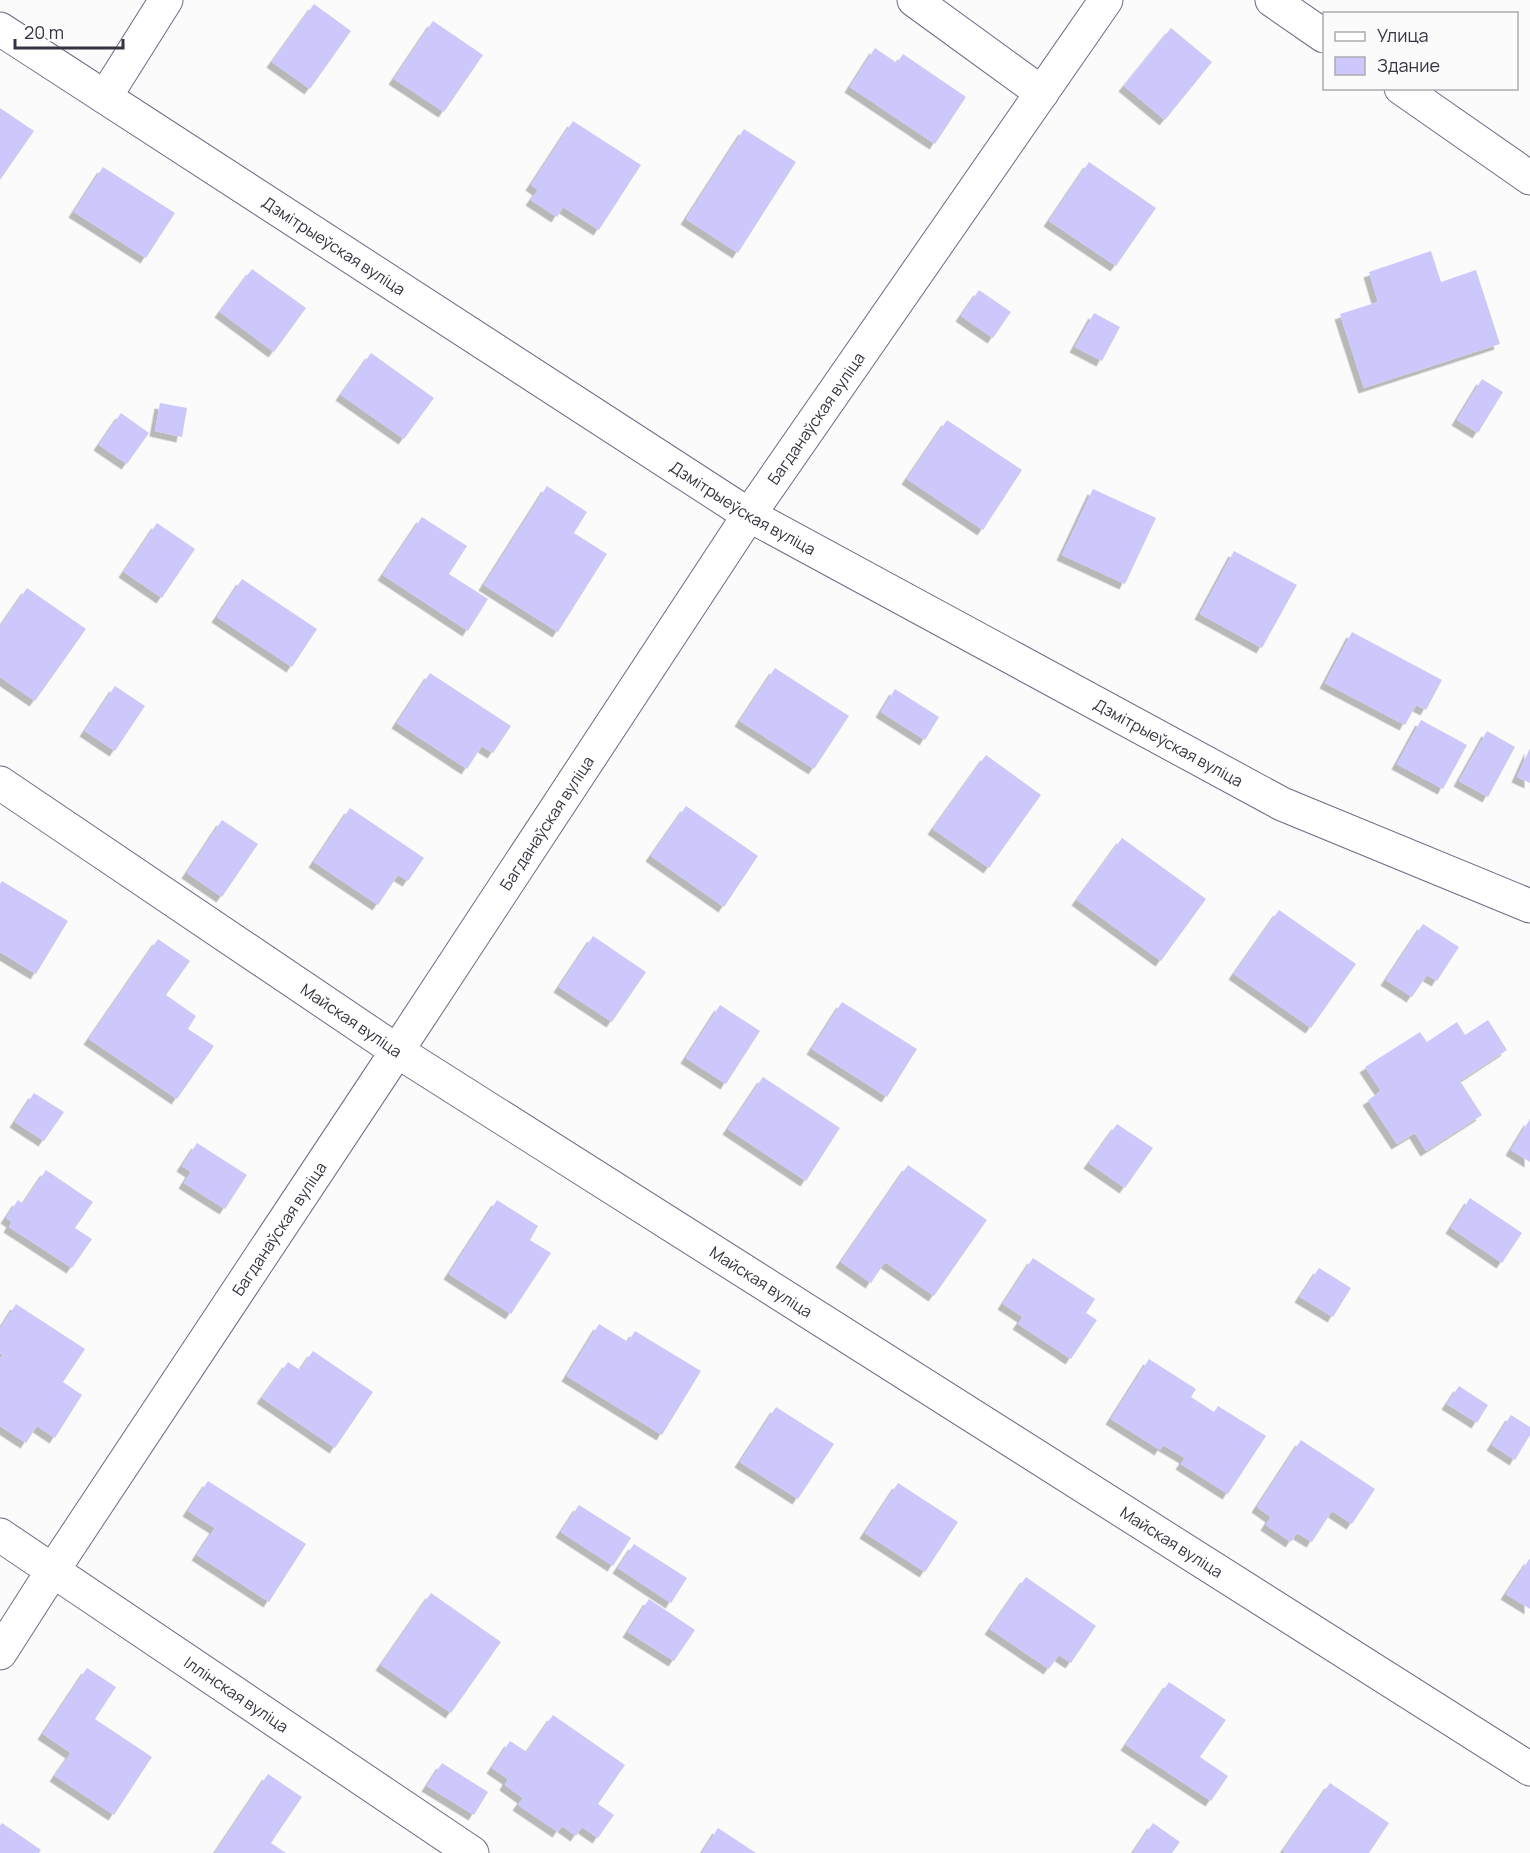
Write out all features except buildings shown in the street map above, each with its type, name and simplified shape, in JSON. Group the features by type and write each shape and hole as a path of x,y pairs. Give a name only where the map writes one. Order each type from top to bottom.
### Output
{"street":[{"path":"105,97 166,0"},
{"path":"914,0 1042,93"},
{"name":"Багданаўская вуліца","path":"0,1653 749,514 1106,0"},
{"path":"1272,0 1323,35"},
{"name":"Дзмітрыеўская вуліца","path":"0,29 749,514 1282,804 1530,906"},
{"path":"1404,90 1530,178"},
{"name":"Майская вуліца","path":"0,783 397,1051 1530,1769"},
{"name":"Іллінская вуліца","path":"0,1535 472,1853"}]}
